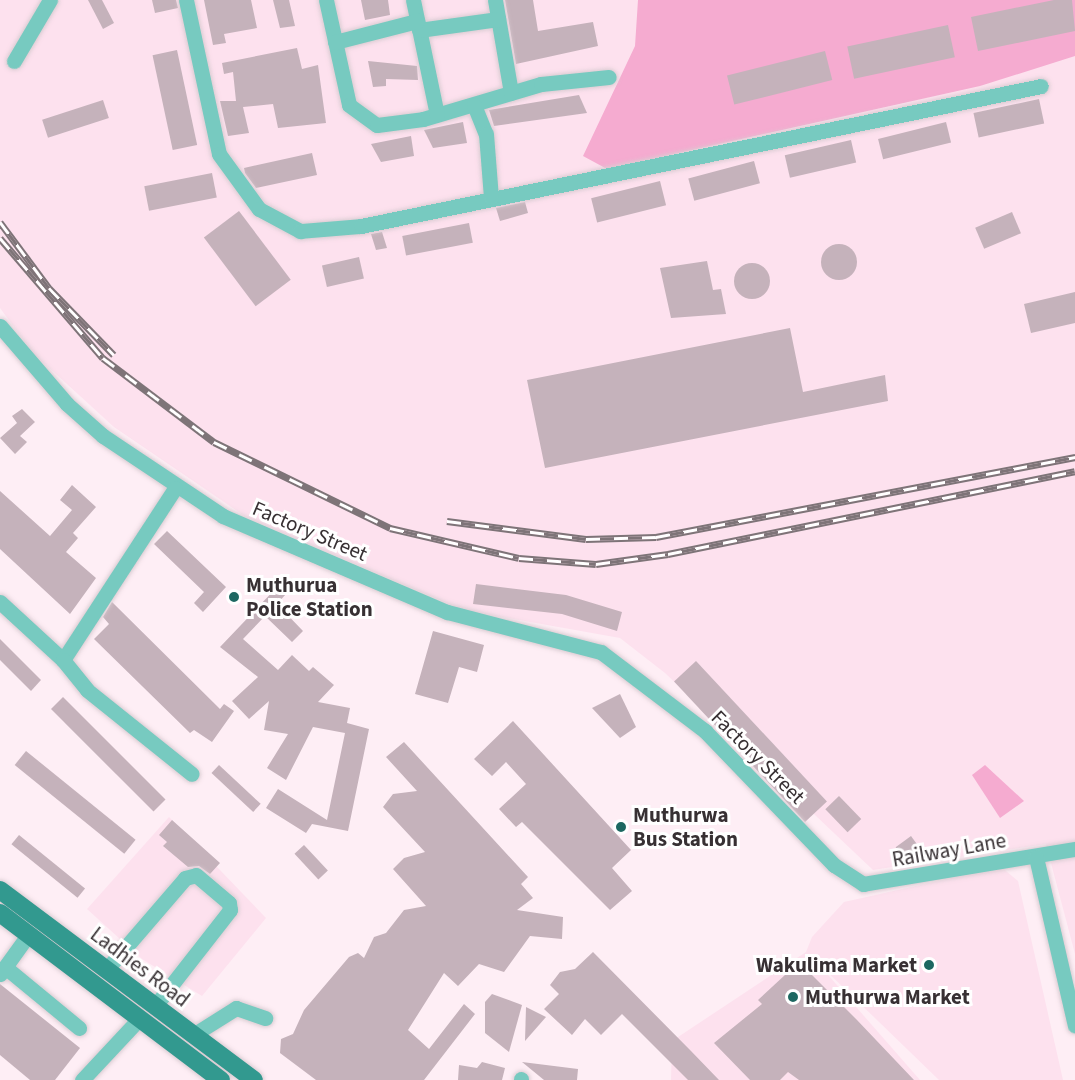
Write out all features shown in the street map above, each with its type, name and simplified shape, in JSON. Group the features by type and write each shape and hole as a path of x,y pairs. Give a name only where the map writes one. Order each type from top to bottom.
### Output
{"main road":[{"name":"Ladhies Road","path":"0,890 254,1080"},
{"path":"0,913 138,1020 221,1080"}],"street":[{"path":"14,61 50,0"},
{"path":"186,0 219,154 272,220 300,231 324,231 1041,86"},
{"path":"326,0 349,105 357,115 388,127 474,105 541,84 609,77"},
{"path":"413,0 437,115"},
{"path":"495,0 511,93"},
{"path":"335,42 418,25 498,19"},
{"path":"474,105 486,134 490,197"},
{"name":"Factory Street","path":"0,326 67,404 175,488 266,536 447,612 601,652 705,731 834,865"},
{"path":"63,660 175,488"},
{"path":"0,602 63,660 87,690 192,774"},
{"name":"Railway Lane","path":"834,865 863,884 1075,849"},
{"path":"1036,857 1075,1026"},
{"path":"106,970 185,878 196,875 229,903 230,910 155,1006"},
{"path":"28,935 3,971 79,1028"},
{"path":"193,1035 236,1008 265,1018"},
{"path":"82,1080 138,1020"}],"shaded area":[{"path":"0,0 1075,0 1075,954 1046,844 873,870 665,673 620,638 463,610 246,517 114,427 34,354 0,308"},
{"path":"638,0 1075,0 1075,56 980,86 607,169 583,156 635,46"},
{"path":"985,765 1024,801 1000,818 972,775"},
{"path":"169,817 266,918 202,996 142,959 87,909"},
{"name":"Wakulima Market","path":"1001,867 1018,881 1063,1080 939,1080 815,960 920,1080 671,1080 672,1041 806,952 812,937 844,902"}],"building":[{"path":"88,0 102,0 114,23 103,29"},
{"path":"152,0 176,0 178,8 155,13"},
{"path":"204,0 251,0 257,28 224,34 226,43 213,45"},
{"path":"273,0 289,0 295,26 280,28"},
{"path":"361,0 388,0 390,15 365,20"},
{"path":"505,0 533,0 538,31 593,22 598,46 516,64"},
{"path":"1054,0 1072,0 1075,31 978,51 971,17"},
{"path":"948,25 955,57 854,79 847,46"},
{"path":"297,48 302,69 318,65 326,123 278,128 273,104 243,107 249,133 228,136 220,101 236,101 233,72 224,74 222,63"},
{"path":"177,50 197,145 173,150 153,55"},
{"path":"825,51 832,80 734,105 727,75"},
{"path":"368,61 417,66 418,80 386,79 386,86 373,87"},
{"path":"579,95 587,113 494,126 489,110"},
{"path":"1039,99 1044,123 979,137 973,113"},
{"path":"103,100 109,118 48,138 42,120"},
{"path":"463,122 467,143 433,148 424,130"},
{"path":"946,122 951,142 883,159 878,139"},
{"path":"411,136 414,156 381,162 371,144"},
{"path":"851,140 856,162 790,178 785,155"},
{"path":"312,153 317,175 256,188 245,173 244,168"},
{"path":"754,161 760,183 694,201 688,179"},
{"path":"212,173 217,198 149,211 144,186"},
{"path":"660,181 666,205 597,222 591,198"},
{"path":"525,202 528,213 500,221 496,208"},
{"path":"239,211 291,280 256,306 204,237"},
{"path":"1012,212 1021,233 984,249 975,228"},
{"path":"469,223 473,243 406,256 402,236"},
{"path":"382,232 387,248 376,250 371,234"},
{"path":"839,244 852,249 857,262 852,275 839,280 826,275 821,262 826,249"},
{"path":"359,257 364,278 327,287 322,266"},
{"path":"707,261 713,290 721,289 726,314 671,318 660,268"},
{"path":"752,263 765,268 770,281 765,294 752,299 739,294 734,281 739,268"},
{"path":"1075,292 1075,323 1031,333 1024,304"},
{"path":"790,328 803,392 885,375 888,401 545,468 527,380"},
{"path":"22,409 35,422 20,436 27,442 15,454 0,438 17,423 12,416"},
{"path":"72,485 96,507 73,533 78,538 66,552 96,578 70,614 0,549 0,491 50,536 72,510 60,500"},
{"path":"167,531 226,587 203,612 194,603 204,592 154,544"},
{"path":"476,584 566,595 622,612 617,631 562,614 473,604"},
{"path":"278,586 286,594 277,604 303,631 292,642 265,616 243,639 278,670 292,655 309,671 313,667 334,685 318,702 350,708 347,723 369,729 348,831 312,824 306,833 266,808 278,789 327,820 345,733 313,727 286,780 267,768 288,734 264,730 269,701 249,719 232,701 258,677 220,647"},
{"path":"112,602 220,709 224,704 234,711 212,742 194,730 190,733 94,639 109,624 103,617"},
{"path":"433,631 484,645 477,672 459,667 448,703 415,694"},
{"path":"0,639 41,680 31,691 0,660"},
{"path":"696,661 827,801 805,822 674,681"},
{"path":"620,694 636,727 620,738 592,708"},
{"path":"63,697 166,800 154,812 51,709"},
{"path":"513,721 631,850 612,868 632,891 610,910 522,822 516,827 499,809 526,784 506,762 492,776 474,759"},
{"path":"404,742 528,877 521,884 533,898 517,910 563,917 562,939 530,936 504,972 479,964 458,986 444,973 408,1030 429,1049 464,1004 475,1014 424,1080 316,1080 280,1053 281,1039 293,1034 304,1010 349,957 358,953 364,958 374,937 386,933 404,910 426,906 393,869 404,858 425,852 383,807 393,794 417,791 386,757"},
{"path":"26,751 136,840 124,854 15,765"},
{"path":"219,765 261,804 253,812 211,773"},
{"path":"839,796 861,819 848,832 825,809"},
{"path":"172,820 220,863 210,874 199,866 188,867 163,846 167,842 159,835"},
{"path":"19,835 85,888 78,898 11,844"},
{"path":"911,836 919,847 904,858 896,847"},
{"path":"304,845 328,871 318,879 294,854"},
{"path":"593,952 719,1080 688,1080 622,1014 601,1035 585,1019 572,1035 544,1009 559,994 550,985 560,972 575,969"},
{"name":"Muthurwa Market","path":"799,962 914,1080 799,1080 788,1072 780,1080 750,1080 714,1043 762,1004 758,1000"},
{"path":"0,984 80,1048 55,1080 30,1080 0,1055"},
{"path":"492,994 522,1005 509,1052 485,1033 485,1002"},
{"path":"526,1007 546,1017 525,1041"},
{"path":"482,1062 505,1068 502,1080 458,1080 459,1065 477,1068"},
{"path":"522,1062 578,1069 577,1080 544,1080"}],"railway":[{"path":"0,222 49,288 114,355"},
{"path":"0,238 103,358 214,442 390,528 519,558 596,564 668,554 1075,471"},
{"path":"447,521 586,539 656,537 1075,457"}],"place":[{"name":"Muthurua Police Station","path":"234,597"},
{"name":"Muthurwa Bus Station","path":"621,827"},
{"name":"Wakulima Market","path":"929,965"},
{"name":"Muthurwa Market","path":"793,997"}]}
